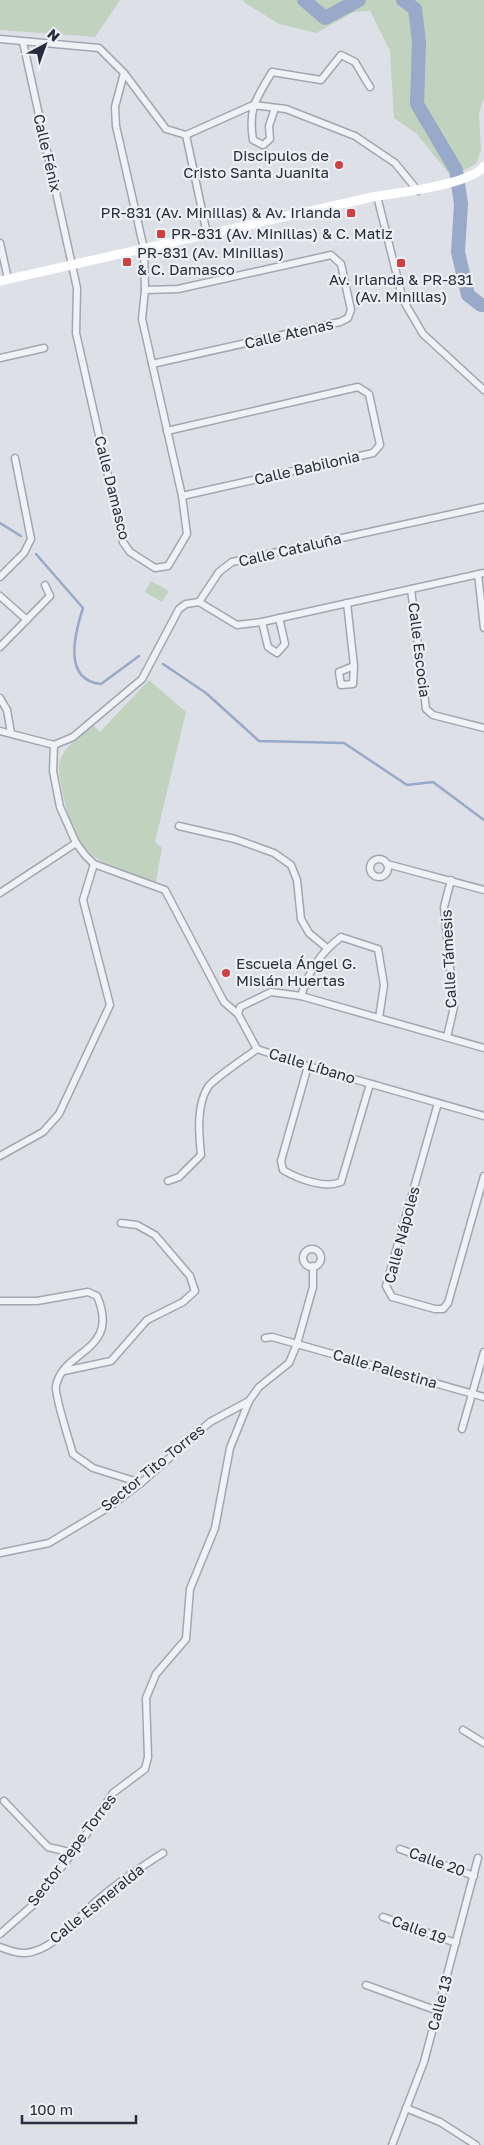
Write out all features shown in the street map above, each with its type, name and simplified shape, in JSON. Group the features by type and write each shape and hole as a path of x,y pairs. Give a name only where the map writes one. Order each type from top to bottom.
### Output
{"street":[{"path":"0,39 99,48 124,73 166,129 186,136 253,105 286,109 355,136 395,163 418,191"},
{"name":"Calle Fénix","path":"22,42 72,265"},
{"path":"275,108 269,126 270,139 263,145 253,140 251,126 253,105 272,72 321,80 341,56 355,62 370,87"},
{"name":"Calle Damasco","path":"72,265 77,288 76,333 123,542 130,552 155,568 168,566 188,534 182,496 142,319 145,290 144,249 116,126 115,107 124,73"},
{"path":"186,136 207,234"},
{"path":"0,243 4,280 377,196 418,191 472,176 484,166"},
{"path":"377,196 402,300 423,334 484,390"},
{"name":"Calle Atenas","path":"145,290 178,289 331,255 341,264 351,310 348,318 340,322 152,364"},
{"path":"0,358 44,348"},
{"name":"Calle Babilonia","path":"167,430 358,388 369,394 378,430 380,444 373,453 182,496"},
{"path":"0,577 24,553 31,539 16,458"},
{"name":"Calle Cataluña","path":"199,602 219,572 232,562 484,507"},
{"path":"0,731 54,746 73,737 142,679 179,609 186,604 199,602 237,625 262,622 481,573 484,628"},
{"path":"0,647 50,596 45,585"},
{"name":"Calle Escocia","path":"411,589 426,709 434,715 484,728"},
{"path":"0,596 27,620"},
{"path":"347,603 354,666"},
{"path":"262,622 268,647 277,653 285,644 279,618"},
{"path":"0,698 7,710 11,733"},
{"path":"0,1156 43,1132 59,1114 110,1005 83,900 94,864 76,843 60,807 53,770 54,746"},
{"path":"178,826 236,839 274,853 291,865 297,880 302,919 309,933 327,948"},
{"path":"0,893 76,843"},
{"name":"Calle Líbano","path":"94,864 165,890 224,1002 238,1014 257,1049 308,1066 484,1116"},
{"path":"387,864 484,890"},
{"name":"Calle Támesis","path":"447,1037 454,1007 444,907 451,880"},
{"path":"301,996 308,976 327,948 341,937 378,950 384,985 379,1018"},
{"path":"238,1014 240,1008 271,992 301,996 484,1048"},
{"path":"168,1181 179,1177 201,1155 199,1124 208,1086 257,1049"},
{"path":"308,1066 281,1161 283,1170 292,1175 332,1186 341,1182 370,1084"},
{"name":"Calle Nápoles","path":"438,1103 386,1286 392,1297 435,1309 442,1309 448,1303 484,1176"},
{"path":"62,1371 111,1361 147,1320 183,1302 195,1291 190,1276 154,1236 137,1225 121,1223"},
{"path":"249,1401 259,1387 289,1362 297,1344 313,1287 313,1266"},
{"path":"0,1301 37,1301 88,1292 97,1296 102,1306 102,1327 96,1342 62,1371 55,1388 73,1454 93,1468 141,1483"},
{"name":"Calle Palestina","path":"265,1338 272,1337 484,1397"},
{"path":"462,1429 484,1352"},
{"name":"Sector Tito Torres","path":"0,1554 49,1543 110,1507 141,1483 210,1422 249,1401"},
{"name":"Sector Pepe Torres","path":"0,1934 33,1905 72,1853 113,1793 145,1769 148,1757 146,1698 156,1674 186,1639 190,1589 215,1528 230,1448 249,1401"},
{"path":"463,1730 484,1743"},
{"path":"4,1801 48,1847 72,1853"},
{"name":"Calle 20","path":"400,1849 474,1876"},
{"name":"Calle Esmeralda","path":"0,1946 17,1953 26,1953 48,1945 58,1938 101,1897 163,1853"},
{"name":"Calle 13","path":"392,2145 424,2062 478,1858"},
{"name":"Calle 19","path":"382,1917 456,1943"},
{"path":"366,1985 438,2011"},
{"path":"406,2108 440,2122 476,2145"}],"green space":[{"path":"0,0 120,0 95,37 0,30"},
{"path":"243,0 484,0 484,98 479,113 481,150 476,164 450,175 416,133 394,118 390,51 370,11 354,12 316,33 279,24"},
{"path":"151,581 169,591 162,602 145,592"},
{"path":"149,680 186,712 155,842 162,848 156,882 110,866 88,851 76,835 72,825 65,805 59,770 63,753 72,743 93,725 100,732"}],"waterway":[{"path":"304,0 325,18 359,0"},
{"path":"403,0 415,9 419,42 417,104 456,170 461,204 458,252 468,295 481,305 484,305"},
{"path":"0,523 21,536"},
{"path":"36,554 83,608 77,630 74,654 76,665 81,674 89,681 101,684 139,656"},
{"path":"163,664 206,693 259,741 344,743 407,785 433,782 484,820"}],"place":[{"name":"Discipulos de Cristo Santa Juanita","path":"339,165"},
{"name":"PR-831 (Av. Minillas) & Av. Irlanda","path":"351,213"},
{"name":"PR-831 (Av. Minillas) & C. Matiz","path":"161,234"},
{"name":"PR-831 (Av. Minillas) & C. Damasco","path":"127,262"},
{"name":"Av. Irlanda & PR-831 (Av. Minillas)","path":"401,263"},
{"name":"Escuela Ángel G. Mislán Huertas","path":"226,973"}]}
